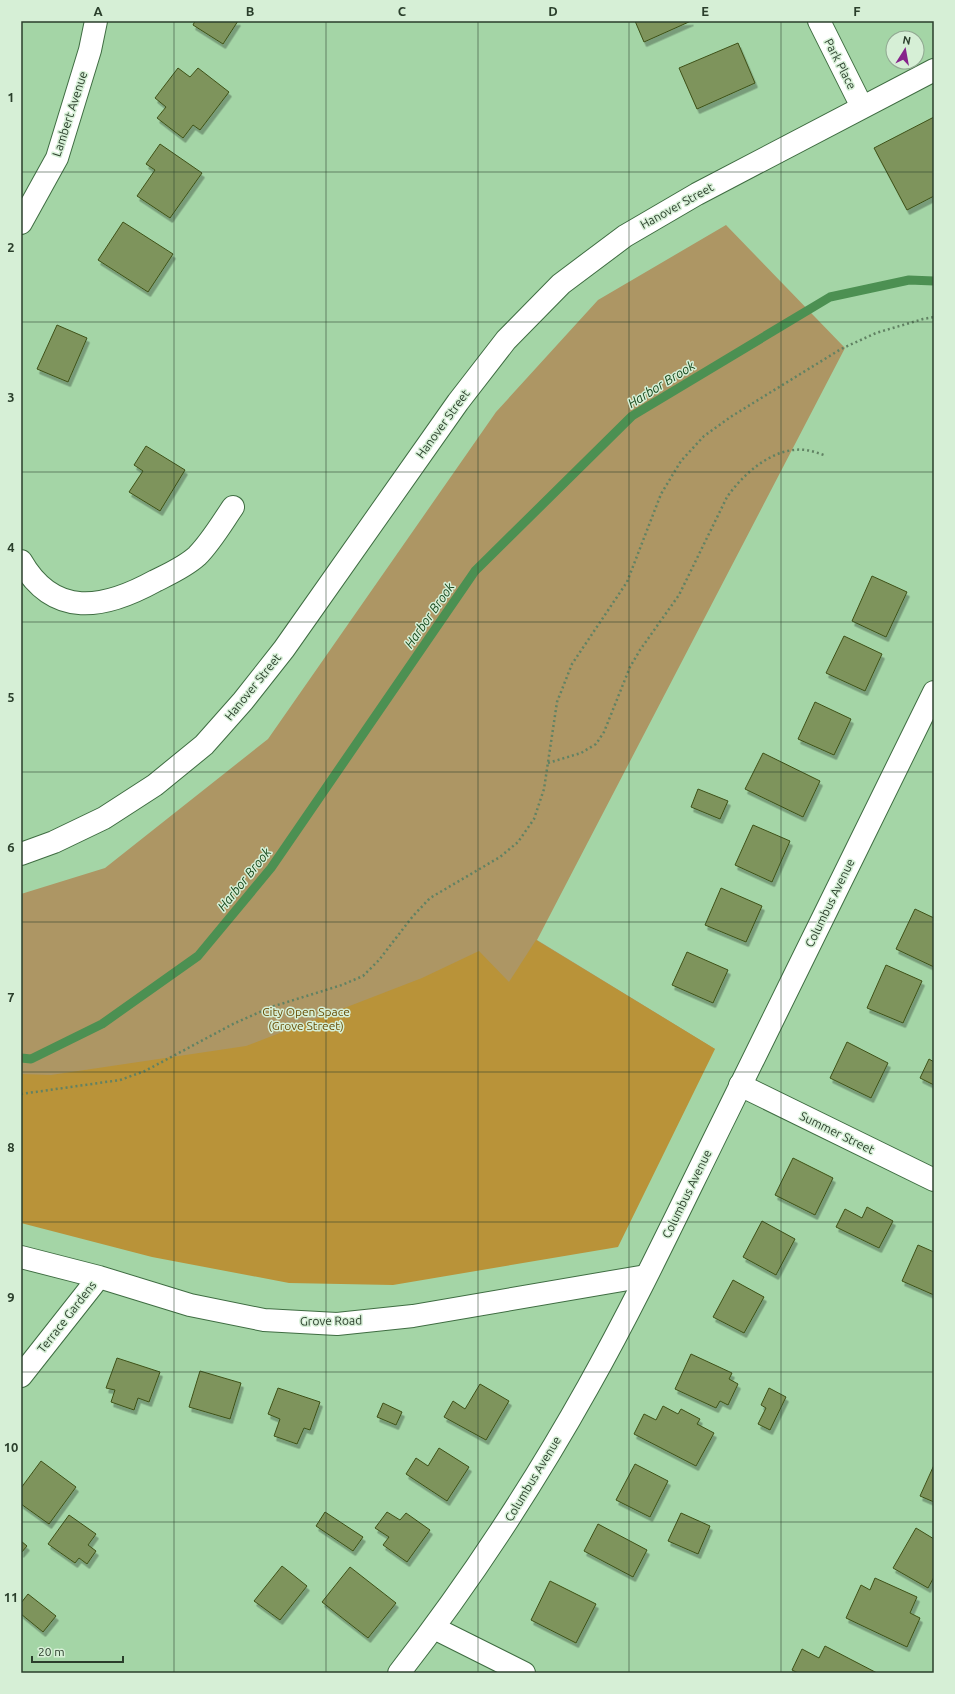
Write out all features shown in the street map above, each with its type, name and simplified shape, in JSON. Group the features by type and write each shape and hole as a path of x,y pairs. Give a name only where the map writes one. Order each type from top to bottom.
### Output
{"street":[{"name":"Lambert Avenue","path":"21,223 57,158 90,50 96,21"},
{"name":"Park Place","path":"819,21 862,107"},
{"name":"Hanover Street","path":"21,854 54,842 104,818 155,785 204,745 243,701 284,648 458,402 506,340 561,284 625,236 697,194 934,70"},
{"path":"21,561 29,576 52,596 74,604 96,604 141,589 183,566 197,555 207,544 233,507"},
{"name":"Columbus Avenue","path":"399,1673 434,1628 486,1554 536,1476 589,1385 646,1276 934,692"},
{"name":"Summer Street","path":"740,1085 934,1180"},
{"name":"Grove Road","path":"21,1257 99,1277 190,1305 264,1320 337,1324 413,1316 646,1276"},
{"name":"Terrace Gardens","path":"21,1376 99,1277"},
{"path":"434,1628 524,1673"}],"path":[{"path":"21,1094 120,1080 145,1071 233,1024 271,1008 342,985 363,976 379,960 413,916 430,898 500,857 518,842 534,819 544,789 557,702 572,664 627,582 661,494 681,461 704,436 732,416 841,349 876,333 934,317"},
{"path":"548,763 580,753 596,744 604,732 630,667 678,595 727,497 736,485 754,468 782,453 806,450 824,455"}],"green space":[{"name":"City Open Space (Grove Street)","path":"726,225 845,348 537,940 715,1049 21,1223 21,894 105,868 268,739 496,412 598,300"}],"shaded area":[{"path":"536,940 715,1049 618,1247 393,1285 289,1283 152,1257 21,1223 21,1074 51,1075 246,1046 422,978 479,951 509,982"}],"building":[{"path":"195,21 238,21 223,44 193,25"},
{"path":"635,21 691,21 644,42"},
{"path":"738,43 755,83 697,109 679,68"},
{"path":"178,68 190,77 198,68 229,92 200,130 193,125 183,138 157,118 166,107 155,98"},
{"path":"934,117 934,196 907,210 874,148"},
{"path":"160,144 202,173 170,218 137,196 155,170 146,164"},
{"path":"123,222 173,254 148,292 98,260"},
{"path":"57,325 87,338 68,382 37,369"},
{"path":"146,446 185,470 160,511 129,492 143,471 134,465"},
{"path":"872,576 907,592 886,637 852,621"},
{"path":"844,636 882,654 865,691 826,673"},
{"path":"815,702 851,719 834,755 798,739"},
{"path":"763,753 820,781 803,817 745,789"},
{"path":"698,789 728,801 720,819 691,807"},
{"path":"753,825 790,841 772,882 735,865"},
{"path":"721,888 762,906 746,942 705,925"},
{"path":"915,909 934,918 934,967 896,949"},
{"path":"687,952 728,970 713,1003 672,985"},
{"path":"886,965 922,981 903,1023 867,1008"},
{"path":"847,1042 888,1063 871,1098 830,1078"},
{"path":"929,1059 934,1062 934,1085 920,1078"},
{"path":"793,1158 833,1178 815,1215 775,1195"},
{"path":"867,1207 893,1221 879,1248 836,1227 845,1209 862,1218"},
{"path":"762,1221 795,1239 776,1275 743,1257"},
{"path":"918,1245 934,1252 934,1295 902,1281"},
{"path":"733,1280 764,1297 744,1333 713,1317"},
{"path":"691,1354 732,1373 729,1379 738,1384 728,1405 720,1401 716,1408 675,1389"},
{"path":"117,1358 160,1372 149,1402 138,1398 134,1410 111,1402 115,1390 106,1388"},
{"path":"200,1371 241,1383 230,1419 189,1407"},
{"path":"480,1384 509,1401 486,1440 444,1417 453,1401 465,1409"},
{"path":"278,1388 320,1402 310,1430 304,1428 297,1444 274,1436 280,1419 268,1414"},
{"path":"769,1388 786,1397 770,1430 758,1424 766,1408 761,1405"},
{"path":"383,1403 402,1412 396,1425 377,1417"},
{"path":"663,1406 678,1414 681,1409 700,1419 697,1424 714,1433 696,1466 634,1434 644,1414 656,1420"},
{"path":"439,1448 469,1467 447,1501 406,1474 416,1458 428,1466"},
{"path":"41,1461 76,1487 49,1524 21,1504 21,1488"},
{"path":"635,1464 668,1481 650,1517 616,1500"},
{"path":"934,1465 934,1502 920,1496"},
{"path":"325,1512 363,1537 353,1551 316,1526"},
{"path":"387,1512 400,1520 406,1513 430,1530 407,1562 383,1545 389,1537 375,1528"},
{"path":"681,1513 710,1526 698,1554 668,1541"},
{"path":"69,1515 96,1534 88,1545 96,1551 87,1564 79,1558 75,1563 48,1544"},
{"path":"598,1524 647,1550 633,1577 584,1551"},
{"path":"916,1528 934,1539 934,1577 928,1588 893,1568"},
{"path":"21,1541 27,1546 21,1553"},
{"path":"282,1566 307,1586 280,1620 254,1601"},
{"path":"350,1567 396,1603 368,1638 322,1602"},
{"path":"875,1578 917,1597 910,1613 920,1618 907,1647 846,1618 861,1585 870,1590"},
{"path":"550,1581 596,1604 576,1643 531,1620"},
{"path":"28,1594 56,1616 43,1632 21,1614 21,1603"},
{"path":"825,1646 877,1673 798,1673 792,1670 802,1649 819,1658"}],"waterway":[{"name":"Harbor Brook","path":"21,1058 31,1059 102,1024 198,956 271,868 475,571 632,416 830,297 909,280 934,281"}]}
